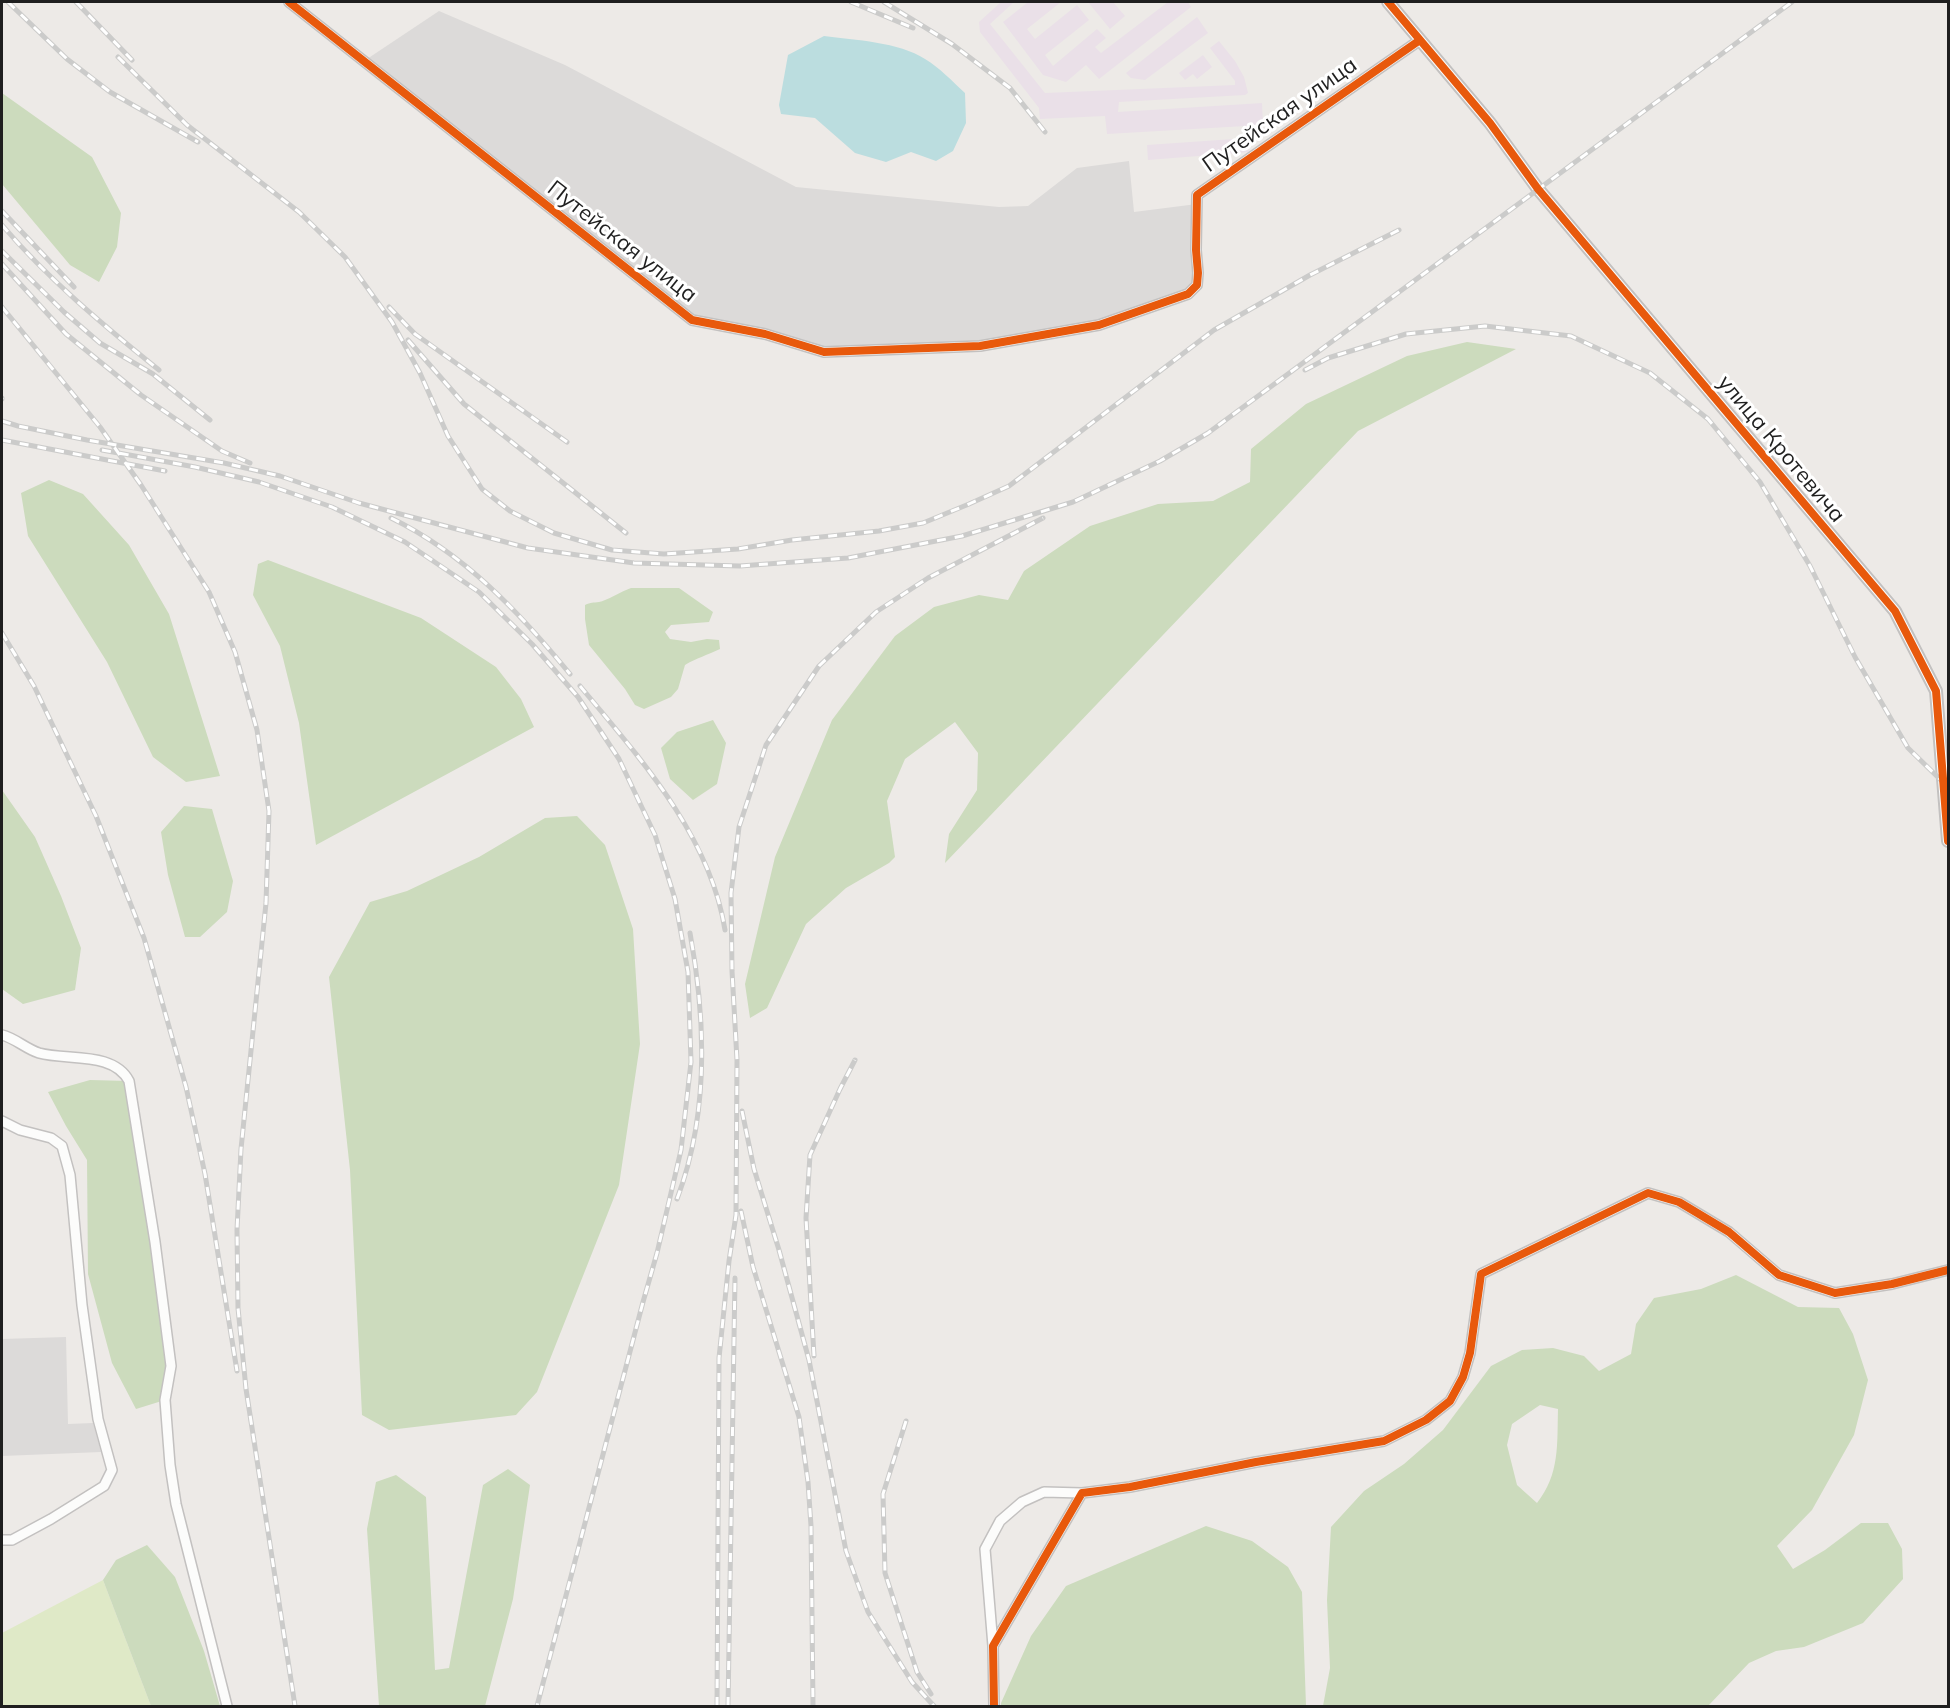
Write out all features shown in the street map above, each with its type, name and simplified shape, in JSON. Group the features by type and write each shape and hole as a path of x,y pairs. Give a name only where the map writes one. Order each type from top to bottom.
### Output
{"street":[{"name":"Путейская улица","path":"289,2 692,320 765,334 824,352 980,346 1099,325 1188,294 1197,285 1197,195 1420,40"},
{"name":"улица Кротевича","path":"1388,2 1490,123 1538,189 1895,611 1936,691 1948,841"},
{"path":"2,1035 39,1053 103,1061 124,1072 129,1081 155,1242 171,1366 165,1400 170,1465 176,1504 227,1707"},
{"path":"2,1121 20,1130 51,1138 62,1146 70,1175 82,1305 98,1419 112,1470 104,1486 12,1540 2,1540"},
{"path":"994,1707 993,1646 986,1549 1000,1521 1022,1502 1044,1492 1082,1493 1130,1487 1256,1462 1384,1441 1426,1420 1450,1401 1462,1377 1470,1353 1481,1274 1648,1193 1679,1202 1729,1232 1779,1275 1835,1293 1892,1284 1948,1270"},
{"path":"993,1646 1082,1493"}],"shaded area":[{"path":"1001,2 1014,2 990,24 1045,93 1235,85 1235,81 1210,48 1219,41 1244,77 1248,93 1119,102 1118,112 1262,103 1263,125 1107,134 1105,116 1040,119 1039,108 980,32 979,22"},
{"path":"1028,2 1061,2 1027,29 1035,39 1077,5 1089,20 1045,55 1053,66 1097,29 1106,38 1095,47 1101,53 1168,2 1188,2 1191,7 1099,79 1086,65 1066,82 1043,75 1003,22"},
{"path":"1088,2 1113,2 1125,16 1110,29"},
{"path":"439,11 565,65 796,187 999,207 1028,206 1077,168 1129,161 1134,212 1197,204 1198,273 1188,294 1099,325 980,346 824,352 692,320 364,61"},
{"path":"1197,17 1208,33 1145,80 1131,78 1126,73"},
{"path":"1203,55 1212,67 1197,79 1193,74 1185,80 1179,73"},
{"path":"1248,138 1249,152 1148,160 1147,145"},
{"path":"66,1337 68,1424 93,1423 101,1452 2,1456 2,1339"}],"green space":[{"path":"2,93 92,157 121,213 117,247 99,282 70,265 2,184"},
{"path":"1467,342 1516,349 1358,431 945,863 949,834 977,790 978,753 955,722 905,759 887,801 895,857 889,863 846,888 806,924 767,1008 750,1018 745,984 775,857 832,720 895,636 934,607 979,595 1008,600 1024,571 1090,526 1158,504 1213,501 1250,482 1251,449 1306,404 1407,356"},
{"path":"49,480 83,494 129,545 169,614 220,776 186,782 153,757 107,662 28,536 21,493"},
{"path":"268,560 421,618 496,667 521,699 534,727 316,845 299,723 280,646 253,595 258,564"},
{"path":"631,588 679,588 713,612 709,622 671,625 665,632 670,639 691,642 707,639 719,640 720,649 685,665 678,689 671,697 644,709 635,705 589,645 585,619 585,605 602,601"},
{"path":"713,720 726,743 717,784 693,800 670,779 661,748 677,732"},
{"path":"2,790 35,837 81,948 75,990 23,1004 2,989"},
{"path":"184,806 212,809 233,881 227,912 200,937 185,937 168,875 161,832"},
{"path":"577,816 605,845 633,929 640,1044 619,1185 537,1392 516,1415 389,1430 362,1415 350,1170 329,977 370,902 407,891 479,857 545,818"},
{"path":"90,1080 129,1081 171,1366 165,1400 136,1409 112,1363 88,1274 87,1160 48,1092"},
{"path":"1736,1275 1798,1307 1839,1308 1853,1334 1868,1380 1854,1435 1812,1510 1777,1546 1793,1569 1825,1550 1861,1523 1888,1523 1902,1549 1903,1579 1863,1623 1804,1647 1776,1651 1749,1663 1708,1706 1323,1706 1330,1668 1327,1600 1331,1527 1364,1491 1404,1464 1443,1430 1491,1366 1522,1350 1553,1348 1584,1356 1599,1371 1631,1354 1636,1324 1654,1298 1701,1289","holes":["1540,1405 1558,1409 1556,1458 1550,1481 1537,1503 1517,1485 1507,1445 1512,1424"]},
{"path":"508,1469 530,1485 513,1599 485,1706 379,1706 367,1529 376,1482 396,1475 426,1497 435,1670 449,1668 483,1485"},
{"path":"1206,1526 1252,1541 1288,1567 1302,1592 1306,1706 1001,1706 1031,1636 1066,1586"},
{"path":"147,1545 175,1577 204,1651 220,1706 151,1706 103,1580 116,1560"},
{"path":"103,1580 151,1706 2,1706 2,1633"}],"water":[{"path":"824,36 890,45 914,53 936,66 965,93 966,123 953,151 936,161 911,152 886,162 855,153 815,118 781,114 779,105 788,55"}],"railway":[{"path":"8,2 67,59 110,92 198,142"},
{"path":"76,2 132,60"},
{"path":"851,2 913,28"},
{"path":"884,2 952,44 1010,88 1045,132"},
{"path":"2,421 87,440 224,463 280,476 359,503 528,548 634,563 740,566 848,558 962,536 1073,502 1160,461 1208,433 1792,2"},
{"path":"118,57 187,125 299,212 345,257 392,322 420,373 448,436 482,489 510,511 554,533 612,550 664,554 738,549 923,523 1009,486 1214,330 1310,275 1399,230"},
{"path":"2,211 74,287"},
{"path":"2,225 77,301 159,370"},
{"path":"2,251 64,312 100,343 153,374 210,420"},
{"path":"2,264 66,334 141,395 222,451 250,463"},
{"path":"2,307 100,427 141,485 209,592 235,652 257,730 269,811 266,903 241,1149 237,1230 238,1308 246,1389 295,1706"},
{"path":"389,307 415,334 567,442"},
{"path":"1305,370 1328,358 1406,334 1485,326 1571,336 1650,373 1708,419 1760,482 1810,566 1855,657 1908,748 1948,787"},
{"path":"408,340 464,404 626,533"},
{"path":"2,440 165,471"},
{"path":"102,450 195,467 259,482 332,507 405,542 479,592 532,644 578,697 619,759 655,835 675,899 688,972 691,1062 681,1150 657,1253 537,1706"},
{"path":"391,518 418,532 443,549 489,586 570,674"},
{"path":"717,1706 719,1358 736,1215 737,1060 732,971 731,893 739,827 766,745 819,666 876,612 928,578 1043,518"},
{"path":"2,633 34,686 96,816 144,938 186,1087 205,1174 237,1371"},
{"path":"580,686 648,769 688,830 717,895 725,930"},
{"path":"677,1199 695,1134 702,1067 699,999 690,933"},
{"path":"814,1356 806,1218 810,1155 855,1060"},
{"path":"742,1111 754,1169 809,1360 846,1551 868,1612 912,1682 934,1706"},
{"path":"741,1211 753,1267 799,1417 808,1482 811,1526 813,1706"},
{"path":"728,1706 735,1278"},
{"path":"906,1421 883,1494 885,1573 917,1672 931,1694"}],"cycle path":[{"path":"289,2 692,320 765,334 824,352 980,346 1099,325 1188,294 1197,285 1197,195 1420,40"},
{"path":"1388,2 1490,123 1538,189 1895,611 1936,691 1948,841"},
{"path":"994,1706 993,1646 1082,1493 1130,1487 1256,1462 1384,1441 1426,1420 1450,1401 1463,1377 1470,1353 1481,1274 1648,1193 1679,1202 1729,1232 1779,1275 1835,1293 1892,1284 1948,1270"}]}
